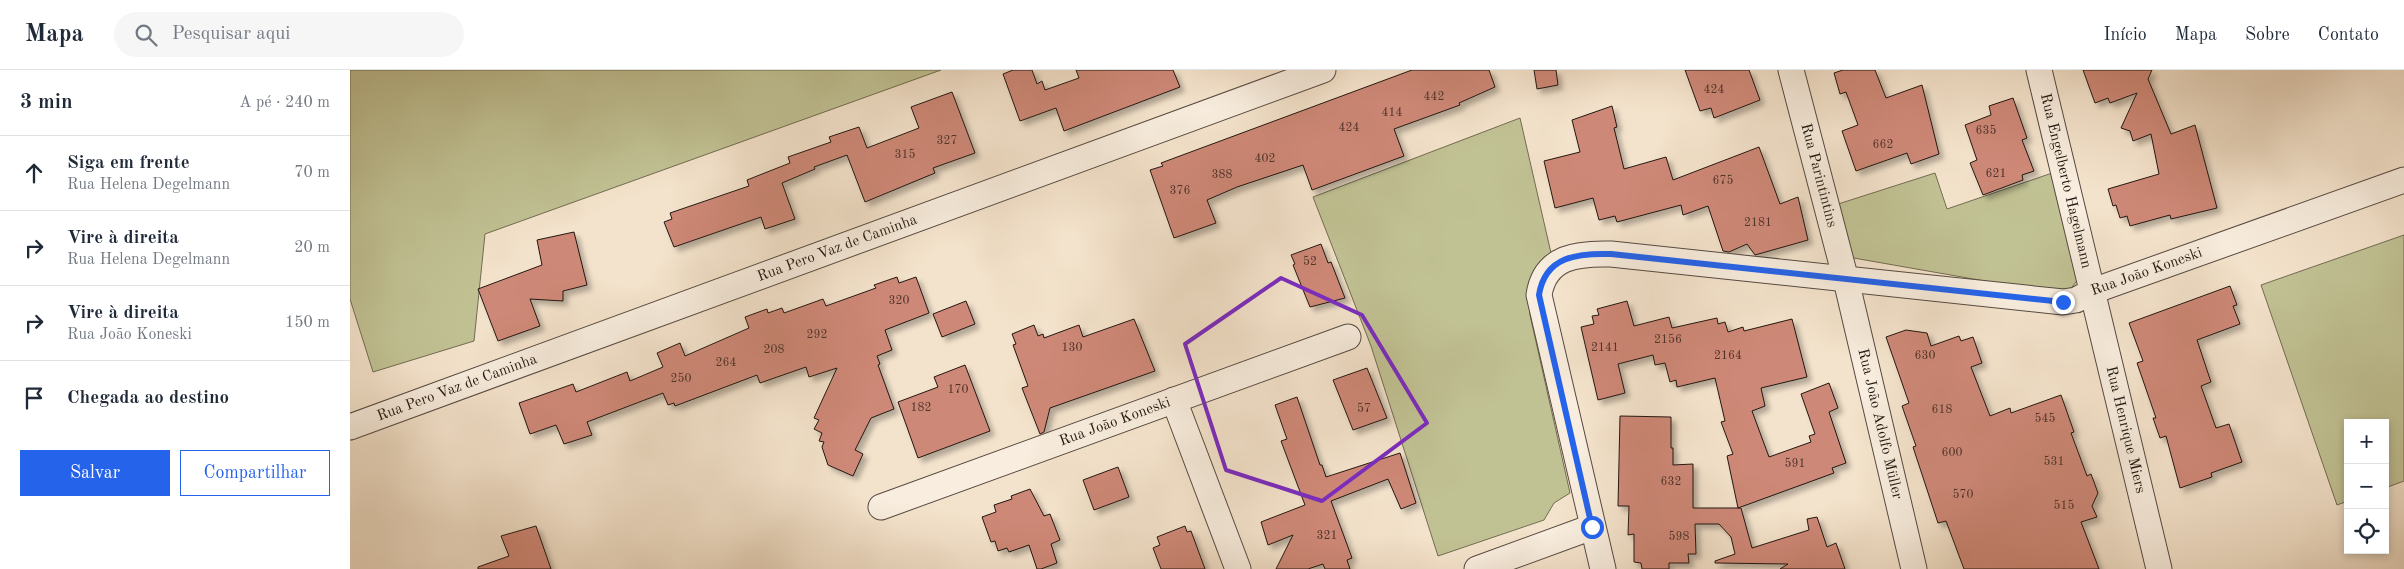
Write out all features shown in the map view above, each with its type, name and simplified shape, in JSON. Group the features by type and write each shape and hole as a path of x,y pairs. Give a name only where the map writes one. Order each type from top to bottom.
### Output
{"street":[{"name":"Rua Pero Vaz de Caminha","path":"350,426 1324,70"},
{"name":"Rua Parintintins","path":"1791,70 1846,280"},
{"name":"Rua Engelberto Hagelmann","path":"2039,70 2093,291"},
{"name":"Rua João Koneski","path":"1592,527 1539,295 1540,284 1546,274 1554,266 1570,257 1589,253 1611,254 2063,302 2076,300 2093,291 2404,180"},
{"name":"Rua João Adolfo Müller","path":"1846,280 1914,569"},
{"name":"Rua Henrique Miers","path":"2093,291 2159,569"},
{"name":"Rua João Koneski","path":"881,507 1348,337"},
{"path":"1174,400 1238,569"},
{"path":"1477,569 1592,527 1603,569"}],"highlighted area":[{"path":"1281,278 1362,315 1427,423 1322,501 1226,470 1185,344"}],"green space":[{"path":"350,70 941,70 485,234 474,341 373,372 350,299"},
{"path":"1520,118 1551,253 1538,267 1530,300 1530,315 1570,493 1554,503 1544,520 1438,556 1371,346 1313,197"},
{"path":"2058,171 2083,273 2069,291 2053,293 1848,257 1835,205 1935,173 1947,209"},
{"path":"2404,235 2404,481 2389,487 2389,419 2344,419 2344,502 2337,505 2261,285"}],"building":[{"path":"1013,70 1032,70 1037,84 1042,81 1045,90 1079,78 1076,70 1173,70 1180,87 1064,131 1056,108 1020,121 1003,74"},
{"path":"1412,70 1489,70 1495,87 1459,103 1460,105 1394,129 1404,156 1312,190 1303,165 1237,187 1207,200 1216,223 1174,238 1150,170 1163,166 1161,163"},
{"path":"1534,70 1556,70 1558,85 1537,89"},
{"path":"1685,70 1749,70 1760,100 1714,118 1711,108 1700,111"},
{"path":"1843,70 1875,70 1886,98 1922,85 1939,154 1911,164 1907,153 1856,171 1842,131 1858,125 1846,92 1840,94 1834,73"},
{"path":"2083,70 2152,70 2148,79 2171,134 2195,125 2217,208 2171,219 2170,215 2130,226 2127,216 2120,218 2116,205 2113,206 2108,189 2159,174 2151,134 2133,141 2130,131 2121,128 2137,93 2110,103 2108,98 2095,103"},
{"path":"952,92 975,153 933,168 935,173 865,202 847,155 814,167 815,169 782,183 795,219 765,229 761,217 674,247 664,222 672,219 670,213 749,186 747,180 790,163 788,157 831,142 829,137 859,127 867,148 919,128 911,107"},
{"path":"2013,98 2027,138 2022,140 2034,171 2022,175 2023,180 1983,195 1970,163 1977,160 1965,125 1991,115 1989,106"},
{"path":"1612,106 1617,127 1614,128 1624,169 1666,157 1673,180 1759,147 1780,204 1798,197 1808,240 1755,255 1747,244 1729,252 1723,251 1708,206 1683,215 1681,205 1617,222 1615,216 1599,220 1593,198 1555,208 1544,161 1580,152 1572,120"},
{"path":"574,232 587,285 563,291 563,301 530,299 540,326 498,341 478,289 542,265 537,240"},
{"path":"1321,244 1328,263 1331,262 1345,298 1310,307 1293,265 1295,264 1291,255"},
{"path":"897,277 899,283 916,277 929,313 885,330 892,350 877,356 880,364 878,365 894,409 871,418 855,450 863,454 853,476 828,465 822,447 824,442 819,441 822,433 814,429 819,420 814,418 837,368 809,377 806,367 760,383 757,375 675,406 674,403 668,405 663,393 587,422 592,435 564,444 556,425 530,434 519,403 573,384 576,392 627,372 630,381 663,367 657,353 680,343 685,356 749,328 745,317 767,309 768,313 782,308 784,313 823,299 826,306 876,288 874,285"},
{"path":"2230,286 2237,305 2233,306 2240,324 2197,340 2211,382 2201,386 2216,428 2229,424 2242,462 2211,473 2212,477 2180,488 2166,436 2160,438 2153,418 2156,418 2137,363 2143,361 2129,323"},
{"path":"966,301 975,324 942,337 933,314"},
{"path":"1627,301 1634,326 1669,317 1672,328 1717,318 1718,324 1725,322 1728,332 1743,327 1744,331 1792,319 1807,377 1761,388 1765,406 1752,411 1769,457 1811,442 1809,436 1815,434 1801,394 1829,383 1838,408 1829,412 1846,463 1832,468 1834,473 1738,508 1727,456 1733,454 1721,422 1725,421 1715,378 1677,387 1676,380 1670,382 1665,363 1655,365 1653,355 1618,364 1625,393 1598,400 1581,327 1594,324 1592,316 1599,315 1597,309"},
{"path":"1134,319 1155,371 1050,408 1044,432 1040,434 1022,388 1028,386 1013,345 1016,344 1012,334 1034,325 1038,336 1043,334 1044,338 1079,325 1083,337"},
{"path":"1906,330 1927,333 1931,346 1959,336 1961,341 1973,337 1982,363 1971,367 1990,416 2010,408 2011,413 2061,395 2074,432 2071,433 2087,476 2091,474 2098,493 2092,506 2097,517 2081,522 2099,569 1964,569 1946,521 1938,523 1913,447 1916,446 1902,406 1909,403 1886,337"},
{"path":"965,365 990,431 918,458 898,402 938,387 934,377"},
{"path":"1367,368 1387,418 1353,430 1333,380"},
{"path":"1297,397 1320,465 1322,465 1326,477 1400,453 1416,503 1401,509 1388,479 1331,501 1352,558 1347,560 1350,569 1325,569 1323,564 1308,569 1276,569 1293,535 1268,545 1261,522 1305,505 1281,441 1287,439 1275,405"},
{"path":"1620,416 1671,417 1673,465 1693,464 1693,508 1741,508 1752,548 1809,530 1807,519 1817,517 1827,547 1836,543 1845,569 1780,569 1788,564 1715,563 1715,561 1735,554 1731,537 1719,524 1695,524 1696,554 1688,554 1689,563 1669,563 1669,569 1642,569 1641,563 1634,562 1634,534 1628,535 1629,506 1618,506"},
{"path":"1118,467 1129,497 1094,510 1083,480"},
{"path":"1030,489 1044,516 1050,514 1060,540 1051,544 1057,563 1041,569 1037,569 1029,545 1009,552 1007,548 998,551 995,541 991,542 982,517 996,512 994,505 1012,499 1011,496"},
{"path":"536,526 551,569 478,569 478,567 509,556 501,536"},
{"path":"1185,526 1187,532 1191,531 1205,569 1161,569 1153,548 1160,545 1157,537"}],"route":[{"path":"1592,527 1539,295 1540,284 1546,274 1554,266 1570,257 1589,253 1611,254 2063,302"}]}
